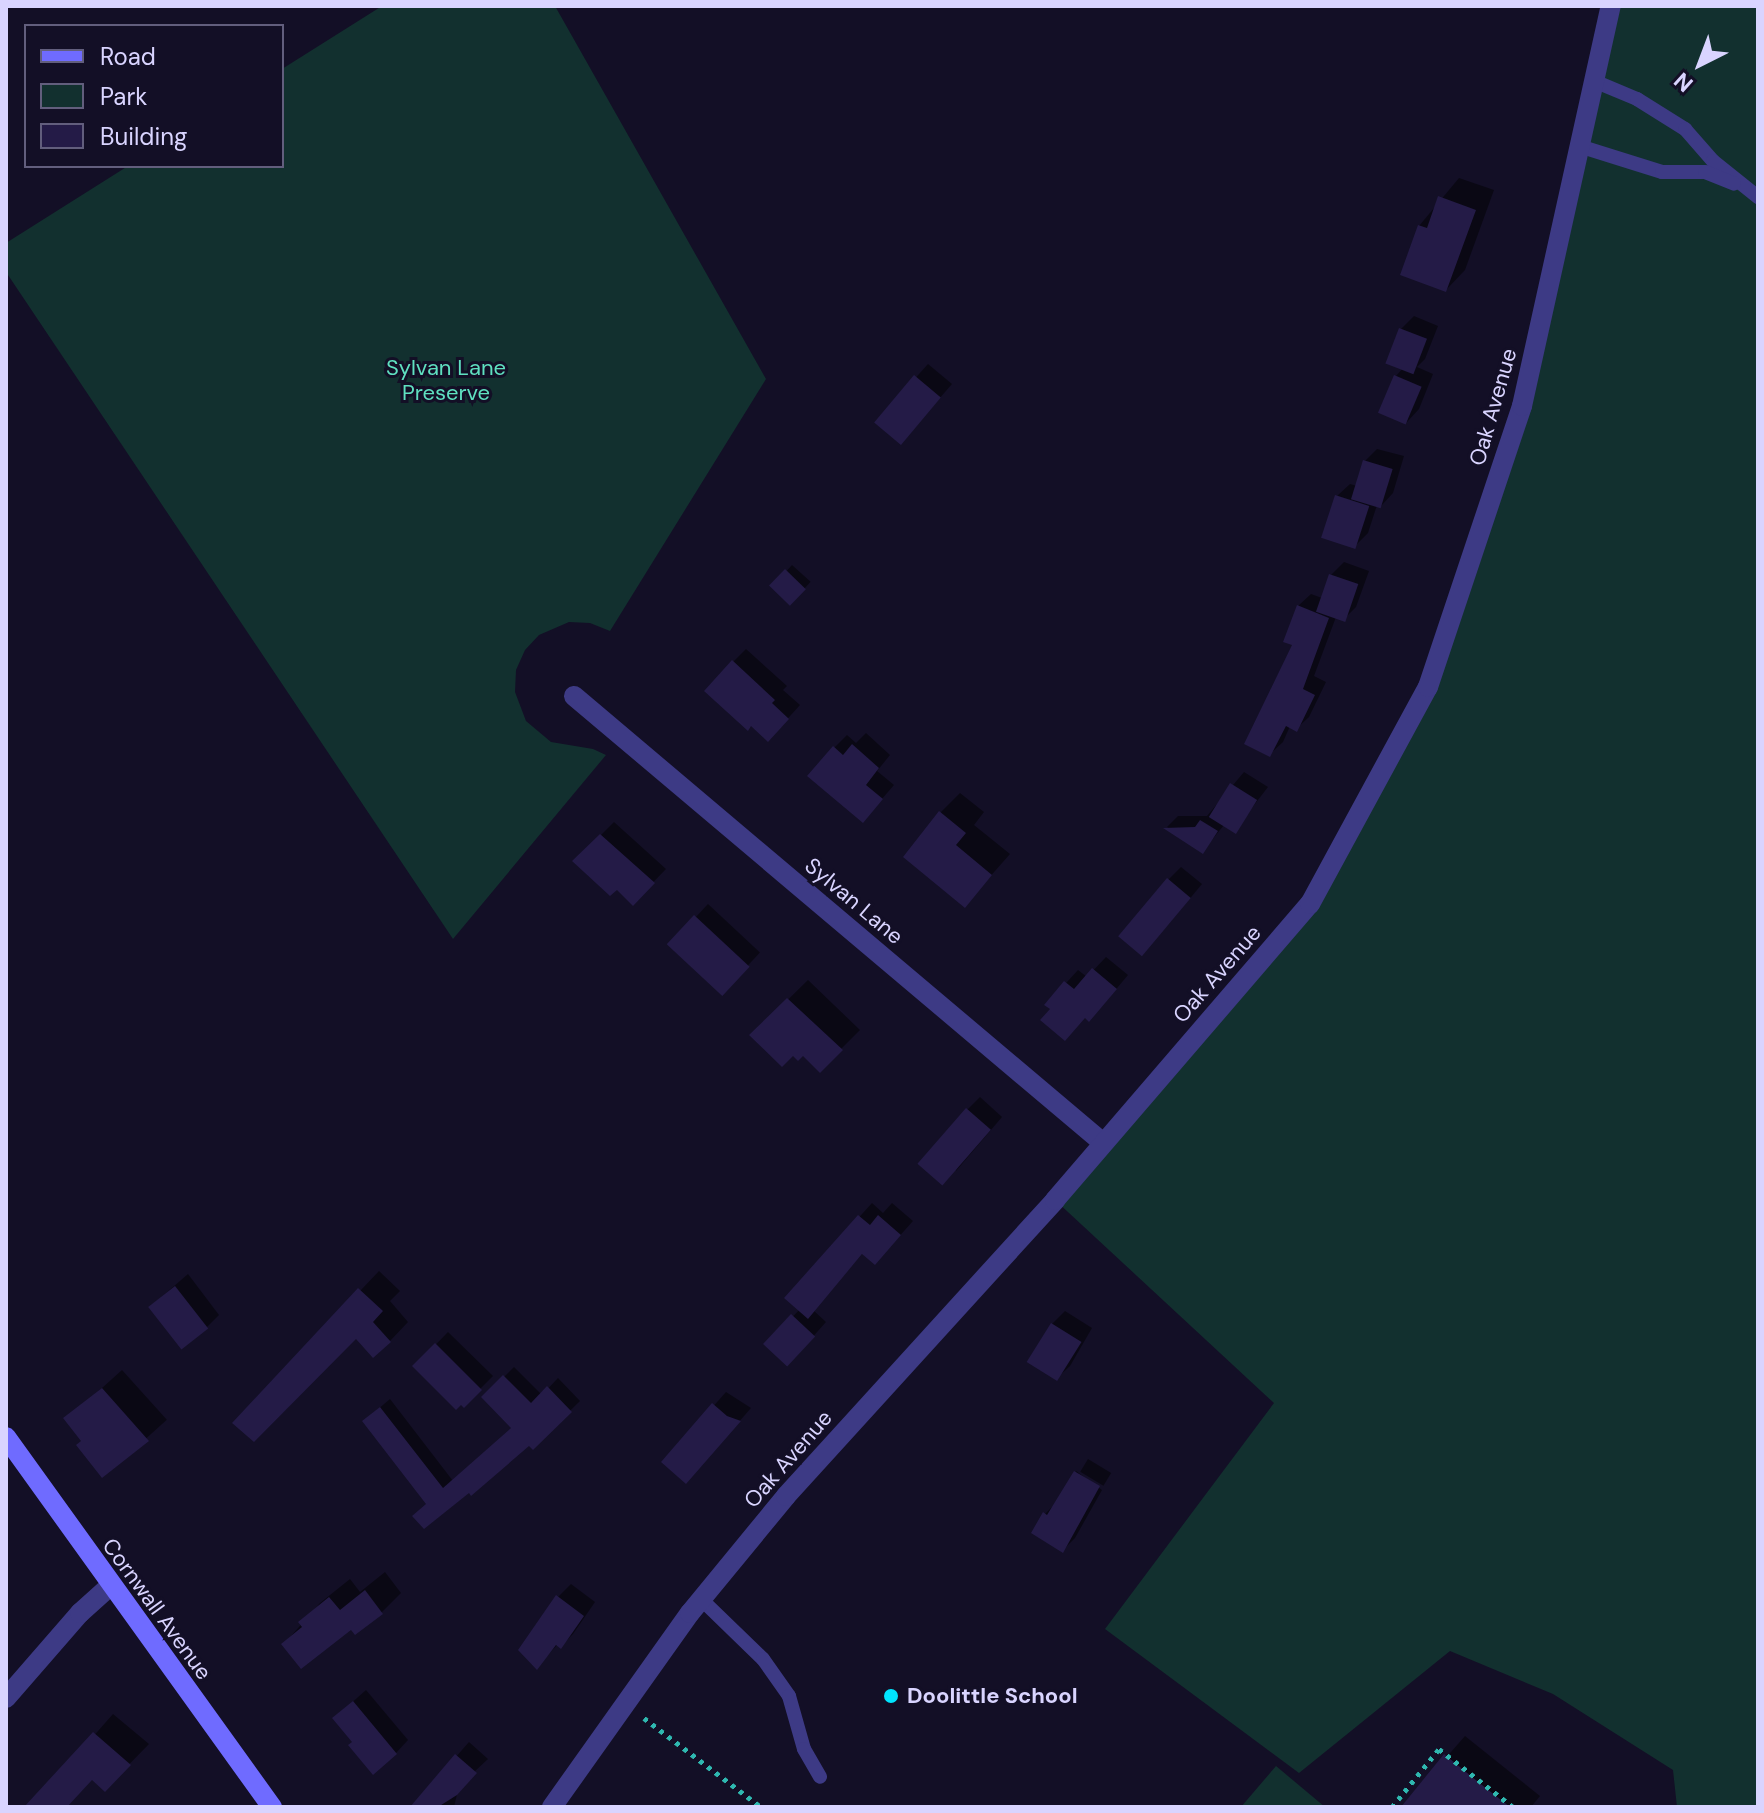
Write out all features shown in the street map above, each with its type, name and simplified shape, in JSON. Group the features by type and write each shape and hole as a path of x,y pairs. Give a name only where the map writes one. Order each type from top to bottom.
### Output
{"street":[{"name":"Oak Avenue","path":"552,1807 701,1599 786,1496 1055,1200 1310,904 1428,687 1522,406 1611,6"},
{"name":"Sylvan Lane","path":"574,696 1102,1142"},
{"name":"Cornwall Avenue","path":"6,1437 110,1586 272,1807"},
{"path":"6,1698 80,1613 110,1586"}],"lane":[{"path":"1594,81 1637,99 1685,129 1713,161 1754,194"},
{"path":"1579,146 1662,172 1705,172 1754,194"},
{"path":"701,1599 763,1659 789,1696 804,1749 820,1777"}],"path":[{"path":"644,1718 761,1807"},
{"path":"1392,1807 1439,1749 1513,1807"}],"green space":[{"name":"Sylvan Lane Preserve","path":"382,6 555,6 766,379 610,631 590,623 569,622 539,635 525,650 516,670 515,692 526,721 551,742 593,749 606,755 453,939 6,272 6,243 125,168 284,168 284,68"},
{"path":"1611,6 1758,6 1758,1807 1677,1807 1673,1770 1553,1694 1450,1651 1299,1773 1105,1629 1274,1403 1055,1200 1310,904 1428,687 1522,406"},
{"path":"1276,1766 1325,1807 1241,1807"}],"building":[{"path":"1438,196 1476,210 1446,292 1400,275 1418,225 1427,228"},
{"path":"1399,328 1427,339 1413,374 1385,363"},
{"path":"914,375 941,397 901,445 874,422"},
{"path":"1394,375 1422,387 1406,424 1378,413"},
{"path":"1363,460 1393,469 1381,508 1351,499"},
{"path":"1335,495 1369,506 1355,549 1321,538"},
{"path":"785,569 806,589 790,606 769,586"},
{"path":"1329,574 1358,584 1345,622 1316,612"},
{"path":"1297,605 1329,618 1303,689 1315,695 1297,732 1286,726 1270,757 1244,744 1292,645 1283,642"},
{"path":"732,660 775,700 772,703 789,719 768,742 751,726 748,731 704,691"},
{"path":"852,744 879,768 866,785 883,799 863,823 807,776 833,746 843,755"},
{"path":"1230,783 1257,800 1236,834 1209,817"},
{"path":"939,811 966,833 956,845 992,875 965,908 903,857"},
{"path":"1200,820 1218,831 1203,854 1163,828 1195,827"},
{"path":"600,834 655,883 633,906 617,890 610,896 572,861"},
{"path":"1167,878 1191,898 1142,956 1118,936"},
{"path":"694,915 750,967 722,996 667,944"},
{"path":"1092,968 1117,989 1089,1022 1085,1018 1065,1041 1040,1020 1050,1009 1044,1005 1064,981 1074,989"},
{"path":"787,998 843,1050 820,1073 803,1056 798,1061 793,1056 782,1067 749,1035"},
{"path":"966,1108 991,1130 942,1185 917,1164"},
{"path":"858,1215 870,1225 878,1215 901,1235 875,1265 862,1254 808,1319 784,1298"},
{"path":"175,1286 208,1329 181,1349 148,1307"},
{"path":"358,1288 383,1311 373,1322 391,1342 373,1358 356,1339 254,1442 232,1423"},
{"path":"791,1314 815,1337 787,1366 763,1344"},
{"path":"1051,1323 1082,1342 1057,1381 1027,1362"},
{"path":"435,1343 482,1390 464,1408 461,1405 456,1410 412,1366"},
{"path":"503,1375 531,1403 547,1386 572,1412 533,1450 529,1446 471,1496 469,1493 424,1529 412,1516 426,1504 362,1421 380,1407 443,1488 511,1428 481,1397"},
{"path":"102,1388 149,1441 102,1478 76,1445 81,1441 63,1418"},
{"path":"712,1403 727,1416 741,1421 686,1484 661,1462"},
{"path":"1074,1471 1100,1486 1063,1553 1031,1533 1043,1512 1047,1515"},
{"path":"365,1590 383,1614 355,1635 351,1630 301,1669 281,1644 302,1627 298,1622 329,1597 340,1610"},
{"path":"556,1595 584,1616 561,1649 556,1645 537,1670 518,1650"},
{"path":"353,1701 397,1754 373,1775 348,1745 352,1742 332,1718"},
{"path":"93,1732 131,1765 105,1792 92,1780 67,1807 24,1807"},
{"path":"455,1754 477,1773 457,1795 438,1807 410,1807"},
{"path":"1444,1754 1482,1785 1510,1807 1401,1807"}],"place":[{"name":"Doolittle School","path":"891,1696"}]}
